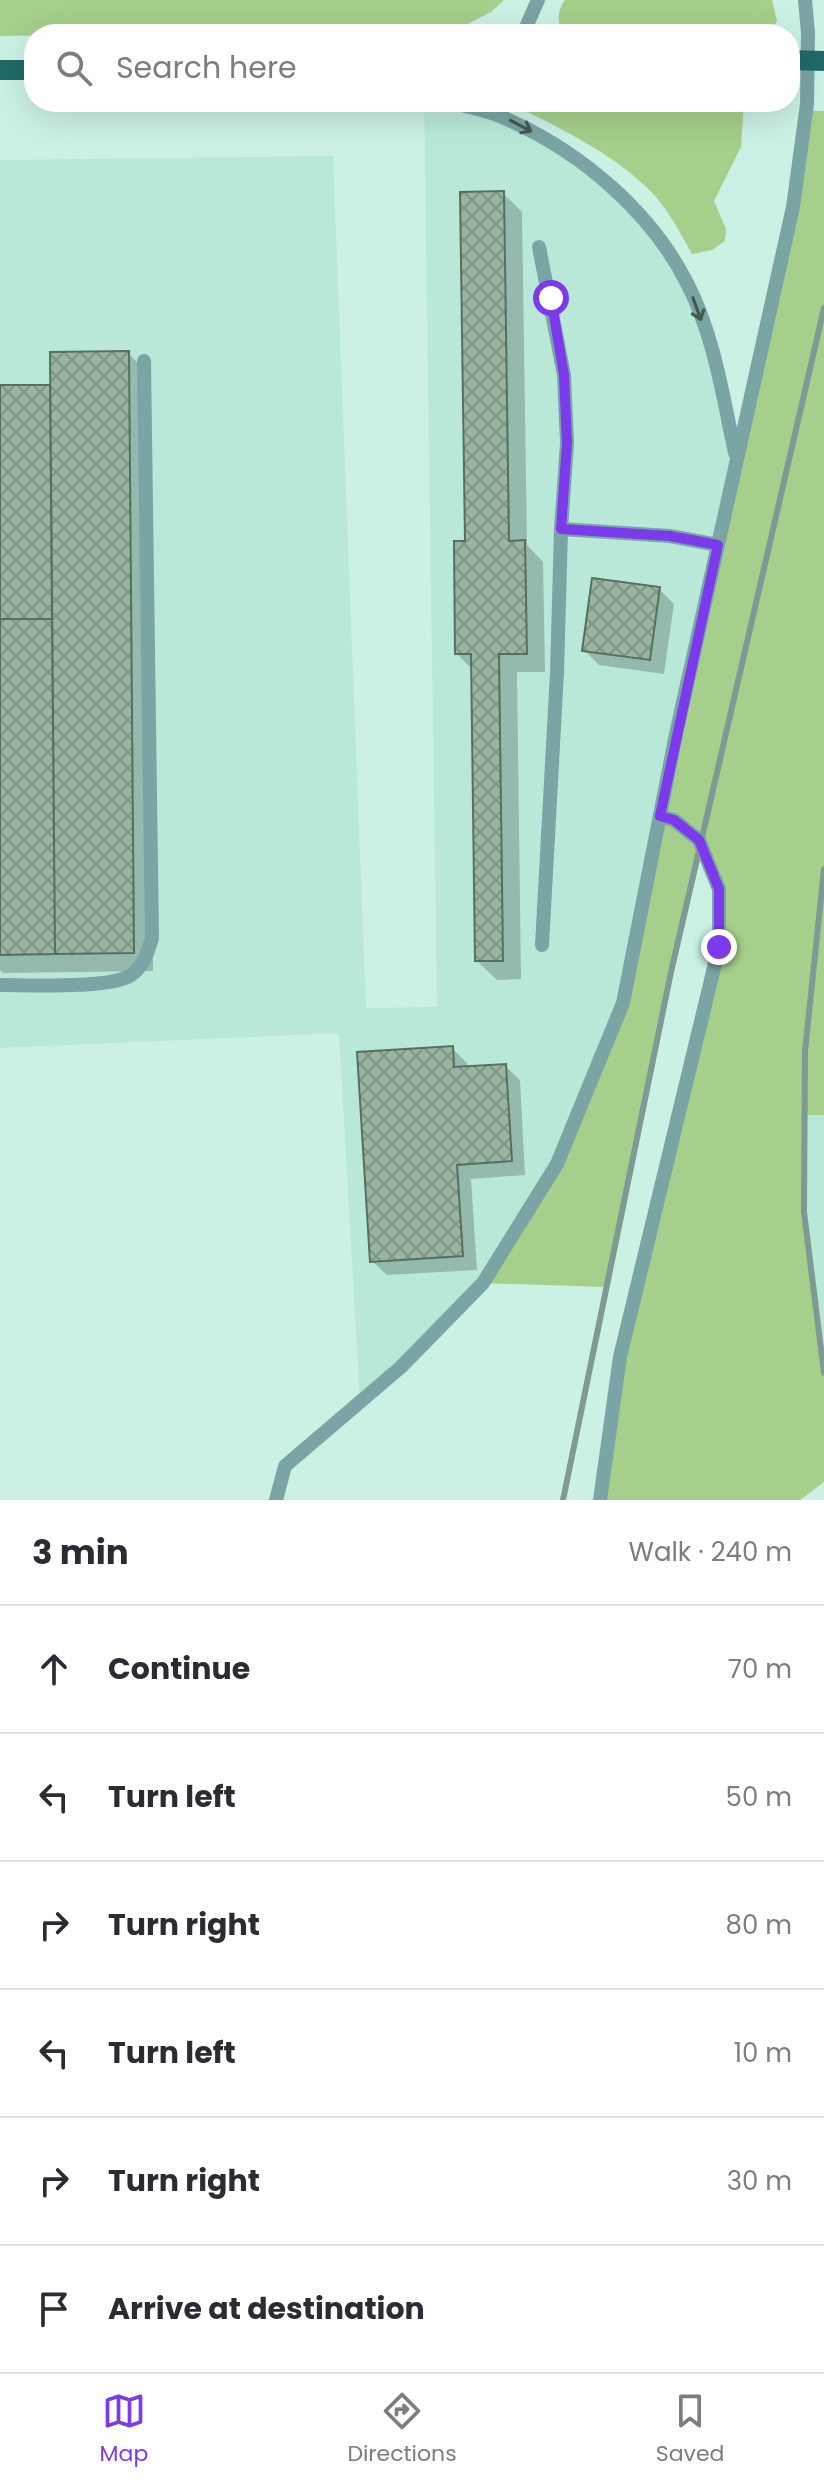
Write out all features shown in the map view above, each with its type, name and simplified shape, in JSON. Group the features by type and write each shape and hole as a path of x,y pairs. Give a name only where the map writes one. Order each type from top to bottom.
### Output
{"main road":[{"path":"800,60 824,61"},
{"path":"0,70 24,70"}],"lane":[{"path":"527,24 538,0"},
{"path":"276,1500 285,1466 401,1367 483,1283 557,1164 623,1003 736,459 793,207 807,104 805,0"},
{"path":"482,112 510,120 556,145 597,175 663,241 689,285 707,337 736,459"},
{"path":"539,247 564,375 567,443 542,945"},
{"path":"0,985 111,982 131,976 146,959 152,938 144,361"},
{"path":"561,529 670,536 718,545"},
{"path":"600,1500 620,1357 719,947 719,889 699,840 674,820 660,816"}],"shaded area":[{"path":"424,112 482,112 510,120 634,209 689,285 736,459 623,1003 557,1164 483,1283 360,1403 339,1033 0,1048 0,160 333,156 366,1008 437,1007"},
{"path":"805,1114 824,1115 824,1373 804,1212"}],"green space":[{"path":"0,0 504,0 491,12 468,24 24,24 24,36 0,36"},
{"path":"565,0 772,0 777,21 775,24 560,24 560,8"},
{"path":"806,111 824,111 824,1115 805,1115 804,1212 824,1373 824,1482 800,1500 600,1500 620,1357 719,947 719,889 700,845 606,1287 483,1283 557,1164 623,1003"},
{"path":"527,112 743,112 741,147 714,201 726,229 725,241 712,250 692,254 676,225 641,182 607,156"}],"building":[{"path":"504,191 509,541 525,540 527,654 499,654 503,961 475,961 471,654 455,654 454,541 465,541 460,192"},
{"path":"129,351 134,953 55,954 50,352"},
{"path":"0,385 50,385 52,619 0,619"},
{"path":"592,578 660,587 650,660 582,651"},
{"path":"0,619 52,619 55,954 0,955"},
{"path":"453,1046 454,1067 506,1064 512,1161 457,1165 463,1256 370,1262 357,1052"}],"railway":[{"path":"563,1500 671,972 824,308"},
{"path":"824,869 805,1051 804,1212 824,1373"}],"route":[{"path":"551,298 564,375 567,443 561,529 621,531 718,545 660,816 674,820 699,840 719,889 719,947"}]}
